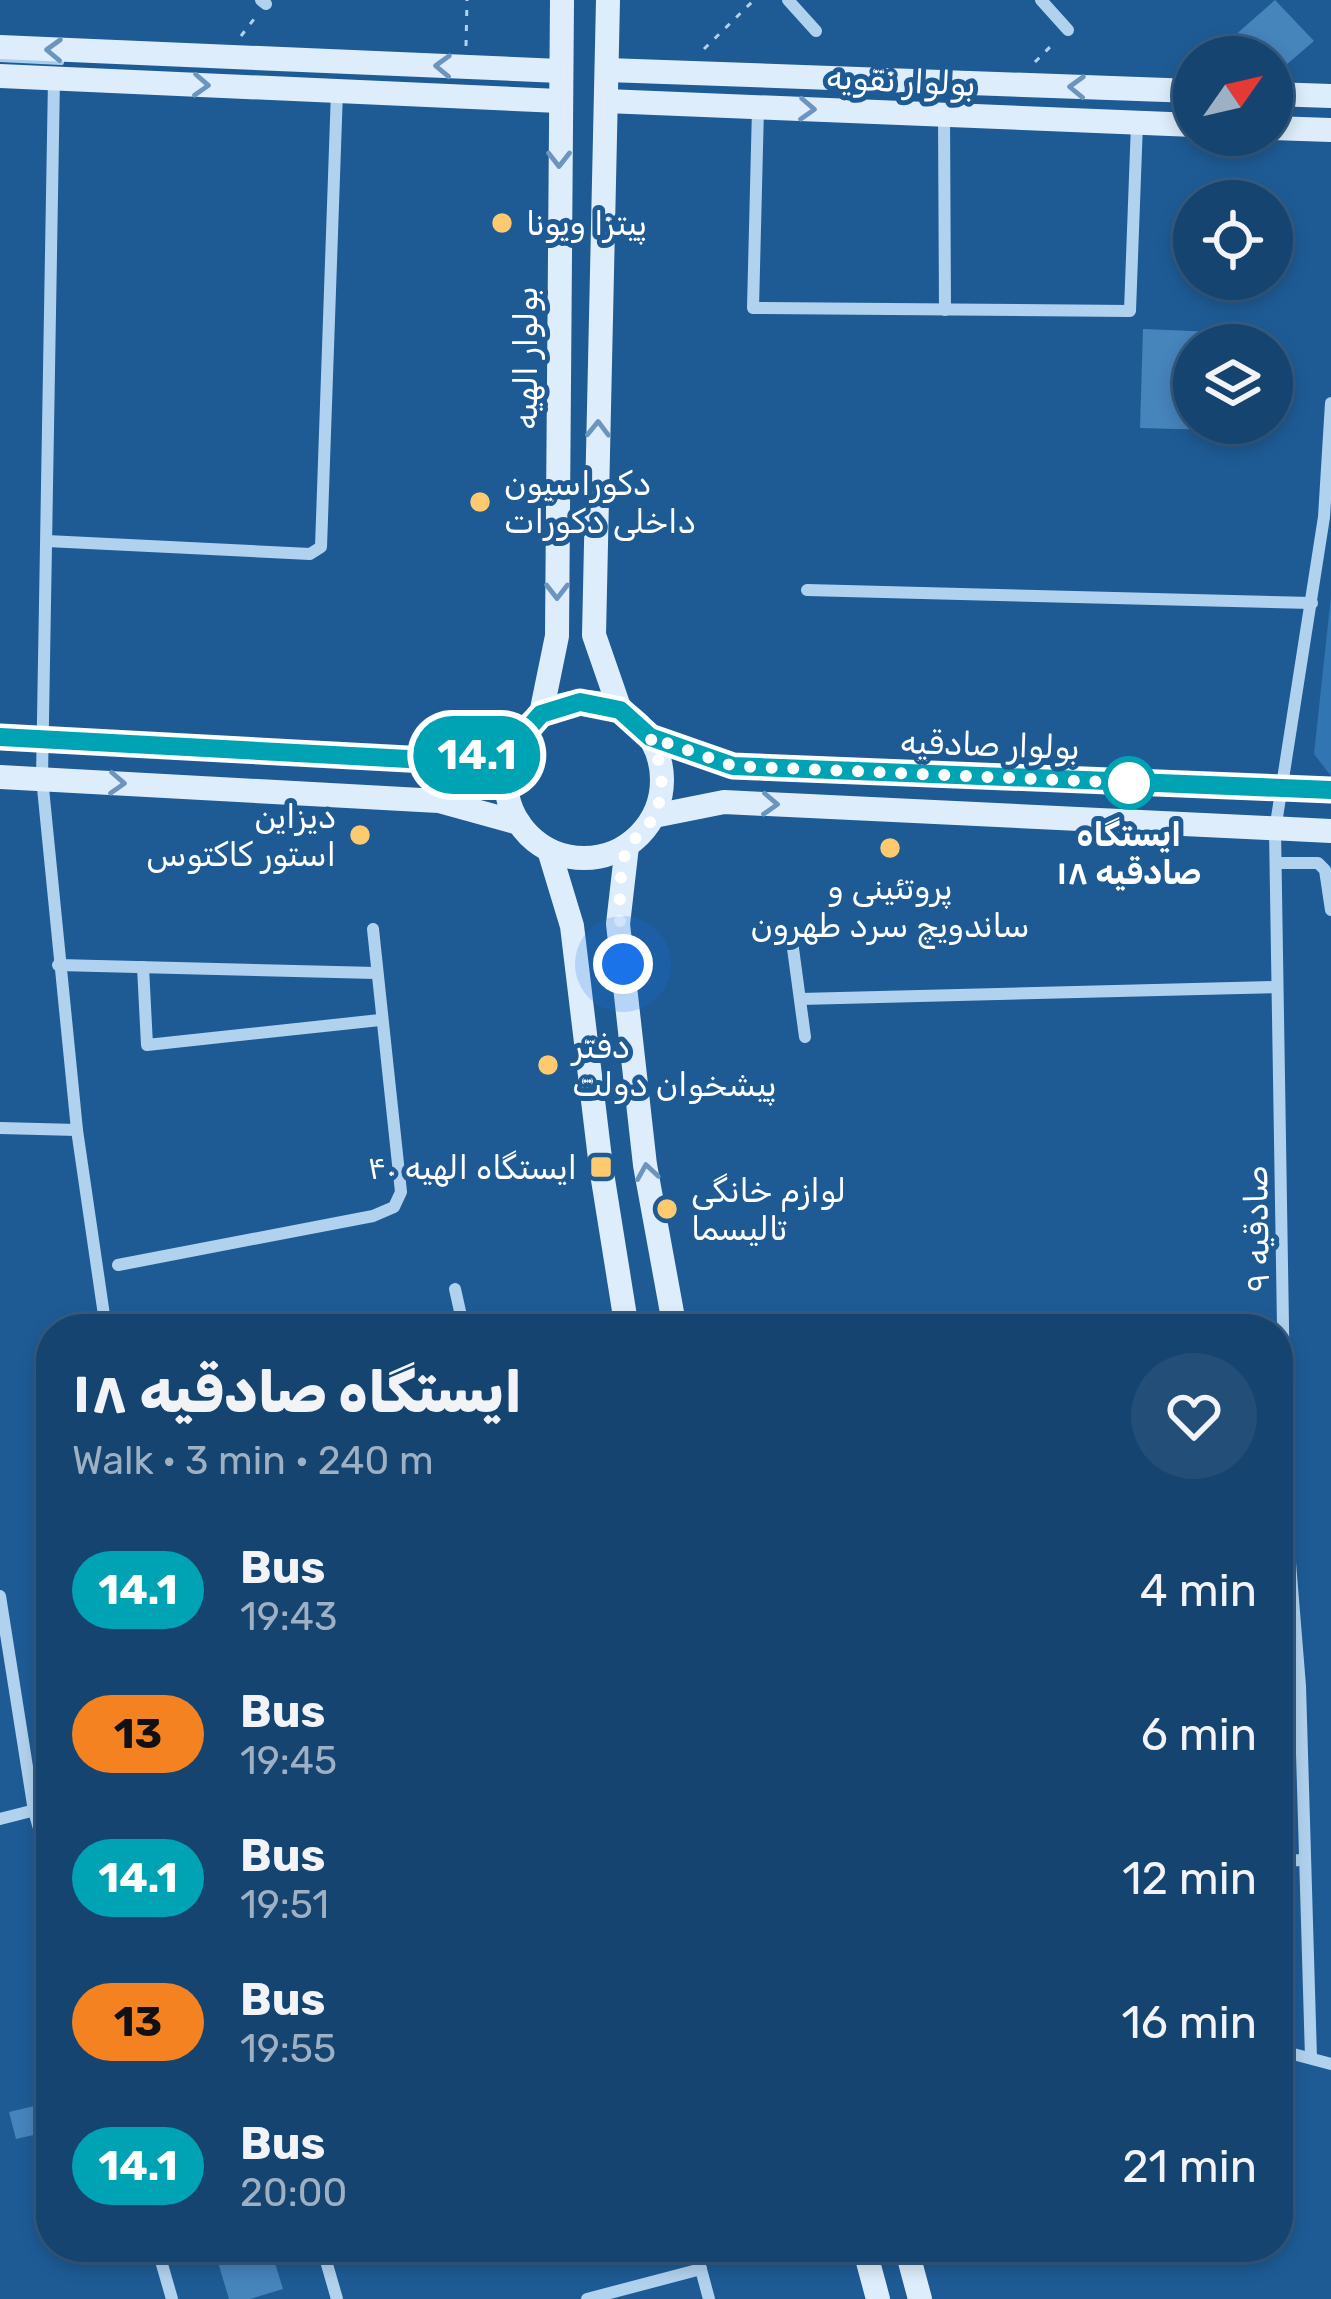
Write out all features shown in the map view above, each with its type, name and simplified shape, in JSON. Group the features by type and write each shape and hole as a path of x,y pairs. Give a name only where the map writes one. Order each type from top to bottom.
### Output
{"main road":[{"name":"بولوار الهیه","path":"541,714 557,636 562,0"},
{"path":"0,777 439,801 519,823 549,850 589,859 627,846 654,816 663,776 650,737 620,710 594,634 608,0"},
{"path":"0,47 560,71"},
{"name":"بولوار نقویه","path":"607,70 1173,90"},
{"path":"0,76 559,101"},
{"path":"1293,95 1331,96"},
{"name":"بولوار نقویه","path":"606,101 1173,123"},
{"path":"1293,129 1331,130"},
{"path":"519,823 506,785 514,745 541,714 580,702 620,710"},
{"path":"0,737 445,761 514,745"},
{"name":"بولوار صادقیه","path":"650,737 733,766 1331,790"},
{"path":"439,801 454,795 461,784 458,771 445,761"},
{"name":"بولوار صادقیه","path":"654,816 724,802 1331,831"},
{"path":"627,846 618,923 645,1165 672,1314"},
{"path":"549,850 572,926 601,1167 625,1314"},
{"path":"868,2262 878,2299"},
{"path":"910,2262 920,2299"}],"street":[{"path":"788,0 816,31"},
{"path":"1041,0 1068,29"},
{"path":"54,79 43,778 58,965 104,1314"},
{"path":"47,542 310,554 322,548 338,92"},
{"path":"758,106 753,308 1130,311 1138,122"},
{"path":"944,115 945,310"},
{"name":"صادقیه ۹","path":"1280,1314 1274,830 1324,517 1331,403"},
{"path":"807,590 1312,603"},
{"path":"1277,863 1318,863 1325,870 1331,910"},
{"path":"118,1265 373,1216 394,1207 401,1192 373,929"},
{"path":"792,941 806,1037"},
{"path":"58,965 376,974"},
{"path":"142,967 146,1045 380,1020"},
{"path":"800,999 1277,987"},
{"path":"0,1128 77,1130"},
{"path":"455,1289 461,1314"},
{"path":"0,1596 36,1818"},
{"name":"صادقیه ۹","path":"1293,1619 1300,1686 1311,2058"},
{"path":"0,1819 34,1811"},
{"path":"1293,1860 1304,1860"},
{"path":"1293,2054 1331,2064"},
{"path":"162,2262 172,2299"},
{"path":"327,2262 338,2299"},
{"path":"699,2262 709,2299"},
{"path":"587,2299 701,2269"}],"path":[{"path":"465,67 467,0"},
{"path":"679,73 754,0"},
{"path":"225,57 263,2"},
{"path":"1012,85 1068,29"}],"shaded area":[{"path":"1331,596 1331,776 1314,754"}],"building":[{"path":"1275,0 1314,41 1293,59 1293,36 1234,36"},
{"path":"1143,329 1173,330 1173,429 1140,428"},
{"path":"36,2106 36,2134 16,2139 9,2112"},
{"path":"218,2262 275,2262 283,2289 250,2299 229,2299"}],"waterway":[{"path":"0,59 61,62"}],"bus line":[{"name":"14.1","path":"0,737 445,761 514,745 541,714 580,702 620,710 650,737 733,766 1331,790"}],"place":[{"name":"پیتزا ویونا","path":"502,223"},
{"name":"دکوراسیون داخلی دکورات","path":"480,502"},
{"name":"ایستگاه صادقیه ۱۸","path":"1129,783"},
{"name":"دیزاین استور کاکتوس","path":"360,835"},
{"name":"پروتئینی و ساندویچ سرد طهرون","path":"890,848"},
{"name":"دفتر پیشخوان دولت","path":"548,1065"},
{"name":"ایستگاه الهیه ۴۰","path":"601,1167"},
{"name":"لوازم خانگی تالیسما","path":"667,1209"}],"route":[{"path":"623,964 618,923 627,846 643,833 661,796 663,776 650,737 733,766 1129,783"}]}
